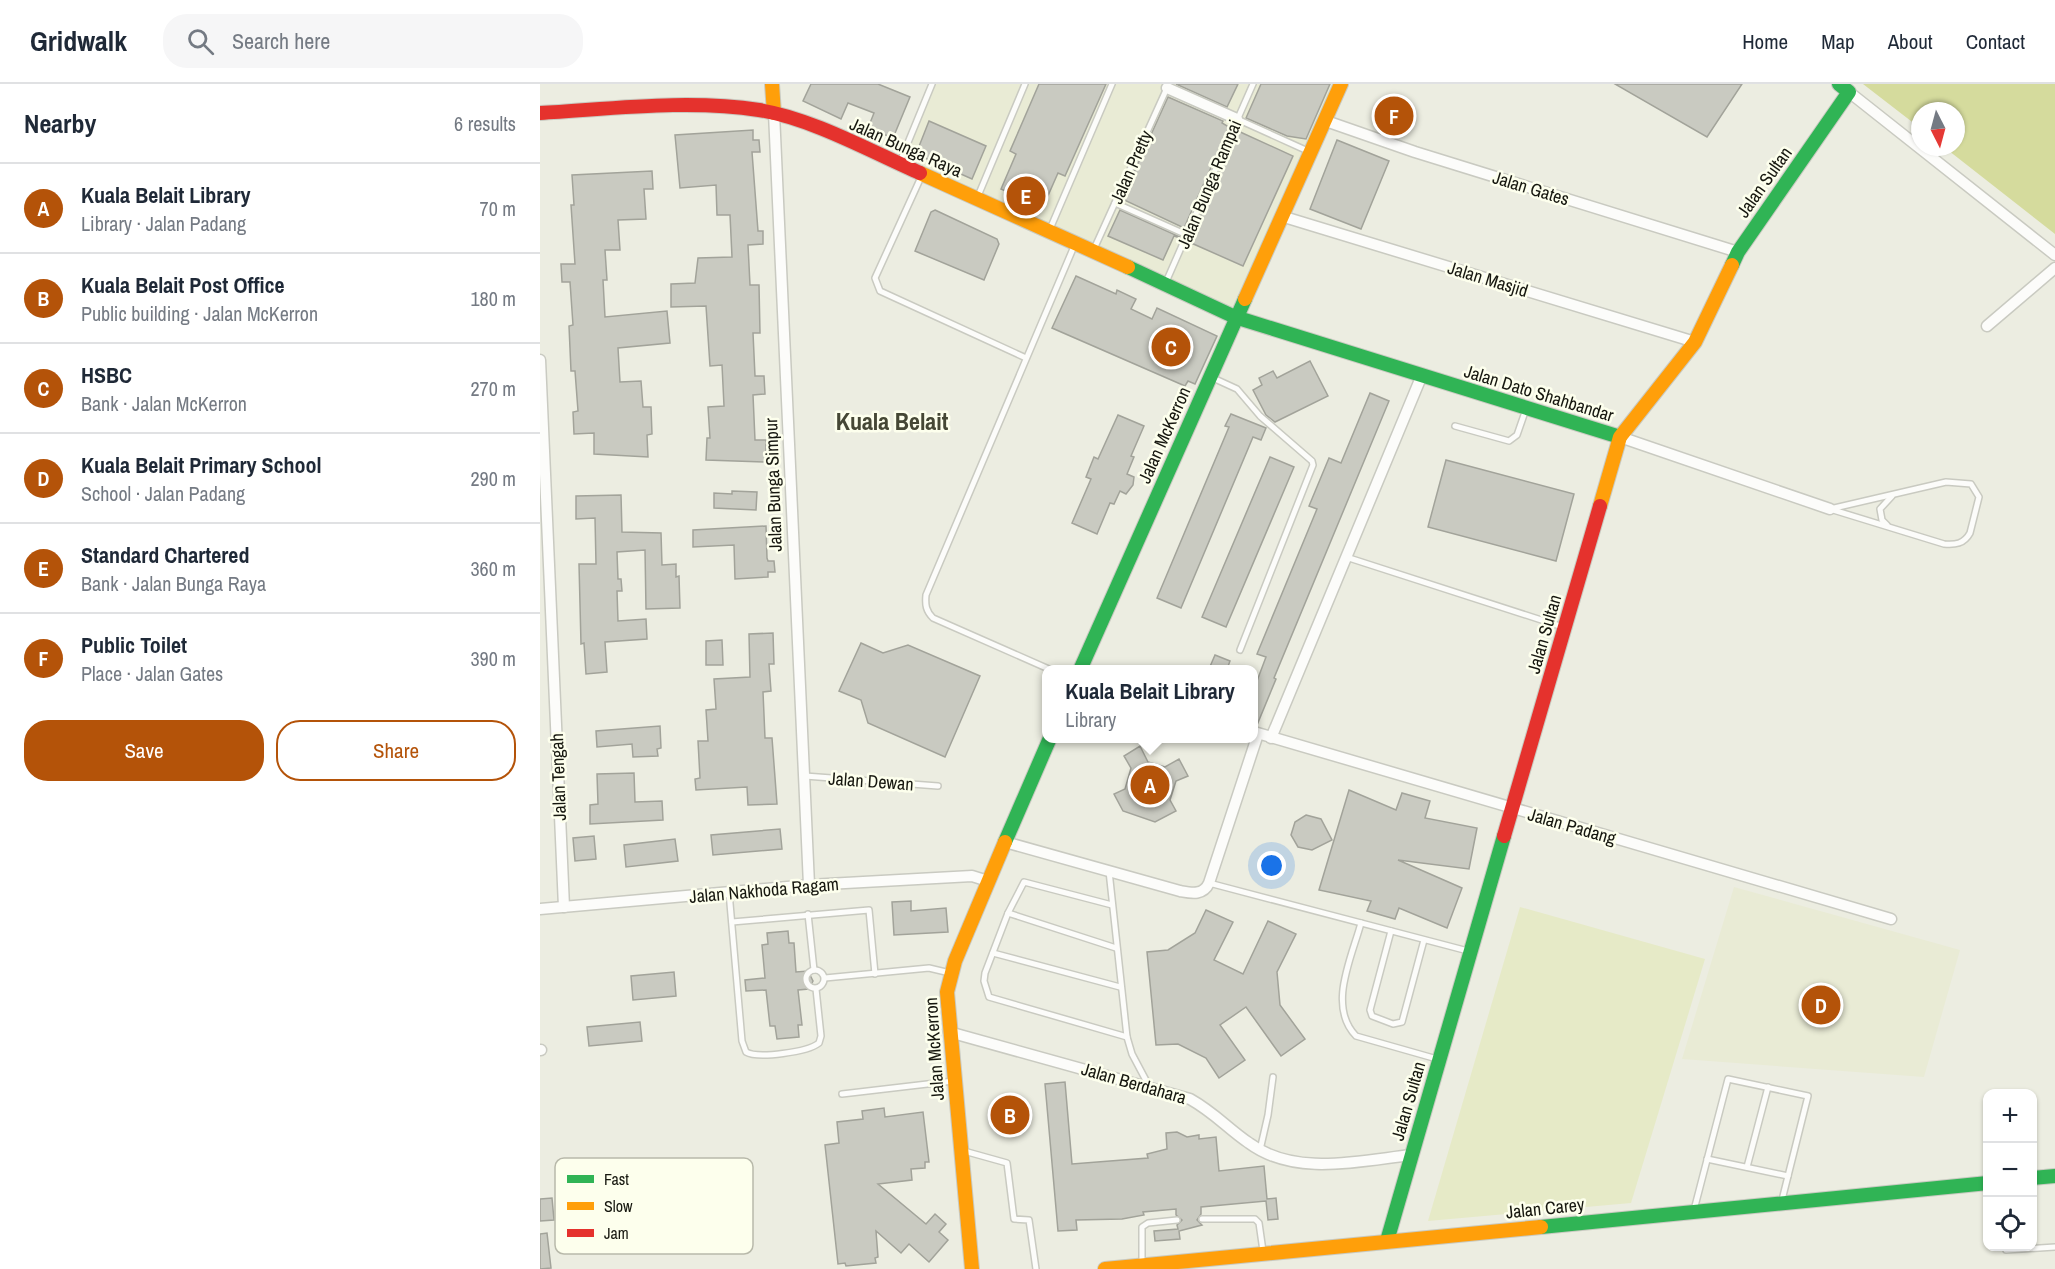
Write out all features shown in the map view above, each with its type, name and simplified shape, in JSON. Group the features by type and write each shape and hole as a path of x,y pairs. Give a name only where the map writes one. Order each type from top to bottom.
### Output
{"street":[{"name":"Jalan Bunga Simpur","path":"772,84 809,885"},
{"name":"Jalan McKerron","path":"1082,665 1235,317 1341,84"},
{"path":"1168,86 1237,119"},
{"path":"1844,88 2055,255"},
{"name":"Jalan Sultan","path":"1387,1241 1620,437 1695,342 1738,252 1844,88"},
{"name":"Jalan Bunga Raya","path":"540,112 648,107 741,109 774,113 795,119 977,198 1235,317"},
{"name":"Jalan Gates","path":"1326,121 1415,152 1738,252"},
{"name":"Jalan Masjid","path":"1281,216 1695,342"},
{"path":"1987,326 2055,268"},
{"name":"Jalan Dato Shahbandar","path":"1235,317 1620,437 1830,509"},
{"name":"Jalan Tengah","path":"540,360 564,907"},
{"path":"1271,738 1422,375"},
{"name":"Jalan Padang","path":"1258,734 1891,919"},
{"name":"Jalan McKerron","path":"972,1269 947,1000 952,974 988,881 1048,743"},
{"path":"1005,842 1192,893 1206,889 1253,743"},
{"name":"Jalan Nakhoda Ragam","path":"540,909 809,885 972,876 988,881"},
{"name":"Jalan Berdahara","path":"949,1032 1190,1099 1205,1107 1260,1150 1279,1158 1318,1164 1411,1155"},
{"path":"2037,1178 2055,1176"},
{"name":"Jalan Carey","path":"1105,1269 1983,1183"}],"lane":[{"path":"899,163 933,84"},
{"path":"977,198 1024,84"},
{"path":"1049,231 1112,84"},
{"name":"Jalan Bunga Rampai","path":"1166,284 1253,84"},
{"name":"Jalan Pretty","path":"1094,251 1168,86"},
{"path":"1237,119 1311,152"},
{"path":"923,174 875,278 875,285 880,291 1026,358"},
{"path":"1115,203 1187,235"},
{"path":"1042,665 933,618 925,603 926,595 1076,243"},
{"path":"1209,376 1237,389 1260,416 1313,463 1240,650"},
{"path":"1455,426 1509,441 1517,435 1526,408"},
{"path":"1946,482 1961,482 1974,486 1979,497 1970,534 1960,543 1944,544 1830,509 1946,482"},
{"path":"1888,527 1882,520 1880,509 1895,494"},
{"path":"1346,556 1564,627"},
{"name":"Jalan Dewan","path":"804,776 938,786"},
{"path":"1109,871 1127,1037 1132,1054 1149,1086"},
{"path":"1112,905 1024,882 1008,913 984,981 989,997 1127,1037"},
{"path":"1209,883 1470,952"},
{"path":"729,892 742,1041 746,1052 757,1056 810,1049 819,1044 821,1036 816,989"},
{"path":"732,922 869,910 876,974"},
{"path":"1008,913 1116,948"},
{"path":"808,915 814,970"},
{"path":"1361,923 1341,997 1344,1018 1350,1030 1356,1036 1438,1060"},
{"path":"1391,931 1370,1010 1372,1016 1393,1024 1401,1022 1424,940"},
{"path":"993,953 1120,987"},
{"path":"825,978 929,968 952,974"},
{"path":"816,989 807,985 808,973 814,970 820,971 825,978"},
{"path":"816,989 822,986 825,978"},
{"path":"1260,1150 1273,1077"},
{"path":"1693,1211 1728,1079 1808,1096 1781,1203"},
{"path":"842,1094 953,1081"},
{"path":"1747,1167 1768,1088"},
{"path":"960,1150 1007,1162 1014,1219 1029,1220 1036,1269"},
{"path":"1707,1159 1788,1176"},
{"path":"1202,1219 1255,1219 1259,1223 1263,1253"},
{"path":"1142,1265 1142,1227 1148,1223 1177,1220"},
{"path":"2037,1248 2055,1247"}],"shaded area":[{"path":"934,84 1339,84 1235,317 899,163"},
{"path":"1863,84 2055,84 2055,234 1955,156 1965,156 1965,102 1911,102 1911,121"},
{"path":"1734,887 1960,950 1924,1077 1682,1059"},
{"path":"1520,907 1705,959 1631,1203 1428,1221"}],"building":[{"path":"811,84 878,84 910,97 893,138 868,128 874,113 848,103 841,119 803,101"},
{"path":"1039,84 1106,84 1065,176 1058,173 1043,207 1001,189 1016,154 1010,151"},
{"path":"1176,84 1238,84 1227,107"},
{"path":"1261,84 1330,84 1306,139 1287,136 1246,118"},
{"path":"1615,84 1742,84 1707,137"},
{"path":"1168,97 1223,121 1222,123 1229,127 1184,228 1122,199"},
{"path":"1380,101 1405,108 1404,111 1414,116 1407,131 1374,116"},
{"path":"929,121 986,146 972,179 916,154"},
{"path":"753,130 753,140 759,140 760,152 752,152 758,231 763,231 763,244 748,245 750,285 759,285 760,333 753,333 755,376 764,376 765,394 753,395 755,440 766,440 766,462 706,460 707,438 710,438 708,407 724,406 722,365 710,366 706,306 671,307 671,284 695,283 698,258 732,257 730,215 717,215 716,185 680,188 675,135"},
{"path":"1238,131 1293,156 1243,266 1189,242"},
{"path":"1337,140 1389,161 1361,229 1310,209"},
{"path":"652,171 653,189 644,189 646,219 618,220 620,250 605,250 607,280 603,280 605,317 667,311 670,343 618,348 620,382 641,381 643,407 651,407 652,434 647,435 648,457 594,454 594,433 574,434 573,412 578,411 575,371 571,371 569,326 573,325 570,282 562,282 561,264 575,264 571,205 574,205 572,175"},
{"path":"935,210 997,239 999,244 984,280 915,251 931,212"},
{"path":"1120,210 1180,238 1174,236 1163,260 1108,236"},
{"path":"1076,276 1116,294 1117,290 1136,299 1131,309 1152,319 1157,308 1217,336 1195,384 1188,381 1185,386 1052,328"},
{"path":"1310,361 1328,396 1275,422 1266,415 1253,390 1262,385 1259,378 1273,371 1277,378"},
{"path":"1370,393 1389,401 1274,678 1276,679 1258,723 1258,678 1266,657 1257,654 1317,509 1309,506 1329,458 1341,463"},
{"path":"1231,414 1266,428 1261,440 1253,437 1181,608 1157,598 1229,427 1225,426"},
{"path":"1118,415 1144,426 1131,456 1134,457 1127,474 1134,477 1133,485 1126,494 1120,491 1114,504 1110,503 1097,534 1072,523 1091,479 1086,477 1094,457 1098,459"},
{"path":"1270,457 1294,467 1226,627 1202,617"},
{"path":"1446,460 1574,494 1556,561 1428,527"},
{"path":"732,491 757,492 756,510 714,508 714,493 732,494"},
{"path":"621,495 622,532 661,533 662,565 676,564 676,577 679,576 680,608 646,609 645,550 617,552 618,579 621,579 622,591 617,591 618,621 646,619 647,639 605,642 607,672 586,674 584,643 581,644 579,564 596,564 595,518 576,519 576,496"},
{"path":"766,526 767,558 768,561 774,561 775,572 768,572 768,577 735,579 734,545 693,547 693,530"},
{"path":"773,633 774,664 769,664 771,691 763,692 765,738 772,738 777,804 748,805 747,787 696,790 695,779 700,778 698,741 708,741 706,710 716,709 714,679 750,677 749,634"},
{"path":"722,640 723,665 706,665 706,641"},
{"path":"861,643 883,653 908,645 980,676 945,757 868,723 861,700 839,691"},
{"path":"1215,655 1230,661 1228,665 1211,665"},
{"path":"660,726 661,748 657,749 658,756 633,757 632,744 597,747 596,731"},
{"path":"1140,746 1148,762 1165,767 1179,759 1188,776 1176,781 1170,800 1176,811 1155,822 1123,811 1114,794 1125,789 1131,768 1124,756"},
{"path":"634,773 635,802 662,801 663,820 590,824 590,805 598,804 597,774"},
{"path":"1349,790 1396,810 1402,793 1430,801 1425,818 1477,828 1469,869 1398,860 1462,888 1447,928 1399,908 1395,919 1367,911 1371,901 1319,890"},
{"path":"1306,815 1321,819 1332,840 1312,850 1298,847 1291,835 1295,822"},
{"path":"780,829 782,849 713,855 711,835"},
{"path":"594,836 596,859 575,861 573,838"},
{"path":"675,839 678,861 626,867 624,845"},
{"path":"911,901 911,911 946,908 948,932 894,935 892,902"},
{"path":"1206,910 1233,922 1214,960 1243,974 1268,921 1296,934 1277,972 1280,1005 1305,1039 1281,1056 1246,1007 1220,1025 1245,1060 1219,1078 1206,1058 1178,1044 1156,1045 1147,952 1168,950 1195,933"},
{"path":"788,931 789,943 794,943 796,972 808,971 813,981 809,989 798,990 802,1025 798,1025 799,1037 777,1039 775,1026 770,1026 766,990 746,991 745,980 765,978 762,945 768,944 767,933"},
{"path":"674,972 676,996 633,1000 631,976"},
{"path":"640,1022 642,1041 589,1046 587,1027"},
{"path":"1065,1082 1072,1164 1148,1158 1147,1154 1167,1149 1166,1133 1177,1132 1187,1137 1199,1135 1199,1139 1216,1137 1219,1171 1264,1166 1267,1199 1276,1198 1278,1219 1268,1220 1266,1201 1201,1207 1201,1214 1197,1220 1202,1225 1179,1231 1180,1239 1155,1241 1154,1231 1178,1229 1177,1225 1182,1220 1176,1215 1176,1209 1143,1212 1144,1215 1122,1219 1076,1220 1077,1230 1058,1231 1045,1084"},
{"path":"1010,1095 1018,1096 1024,1101 1029,1107 1029,1123 1024,1129 1018,1134 1010,1135 1002,1134 996,1129 991,1123 990,1115 991,1107 996,1101 1002,1096"},
{"path":"884,1108 885,1117 923,1112 929,1162 925,1162 925,1168 911,1169 912,1180 878,1184 926,1224 935,1214 946,1224 939,1232 948,1240 929,1262 909,1244 901,1253 876,1231 878,1257 875,1258 876,1263 846,1266 845,1263 838,1264 825,1145 839,1143 837,1122 863,1119 862,1111"},
{"path":"552,1198 554,1220 540,1221 540,1199"},
{"path":"547,1233 551,1268 540,1269 540,1234"}],"traffic: fast":[{"path":"1732,265 1738,252 1849,92 1839,84"},
{"path":"1128,267 1235,317 1620,437"},
{"path":"1082,665 1245,299"},
{"path":"1005,842 1048,743"},
{"path":"1387,1241 1504,836"},
{"path":"2037,1178 2055,1176"},
{"path":"1541,1227 1983,1183"}],"traffic: slow":[{"path":"772,84 774,113"},
{"path":"1245,299 1341,84"},
{"path":"920,173 1128,267"},
{"path":"1600,506 1620,437 1695,342 1732,265"},
{"path":"972,1269 947,992 955,961 1005,842"},
{"path":"1105,1269 1541,1227"}],"traffic: jam":[{"path":"540,113 677,105 759,110 779,114 820,128 920,173"},
{"path":"1504,836 1600,506"}],"place":[{"name":"Public Toilet","path":"1394,116"},
{"name":"Standard Chartered","path":"1026,196"},
{"name":"HSBC","path":"1171,347"},
{"name":"Kuala Belait Library","path":"1150,785"},
{"name":"Kuala Belait Primary School","path":"1821,1005"},
{"name":"Kuala Belait Post Office","path":"1010,1115"}],"district":[{"name":"Kuala Belait","path":"892,421"}]}
